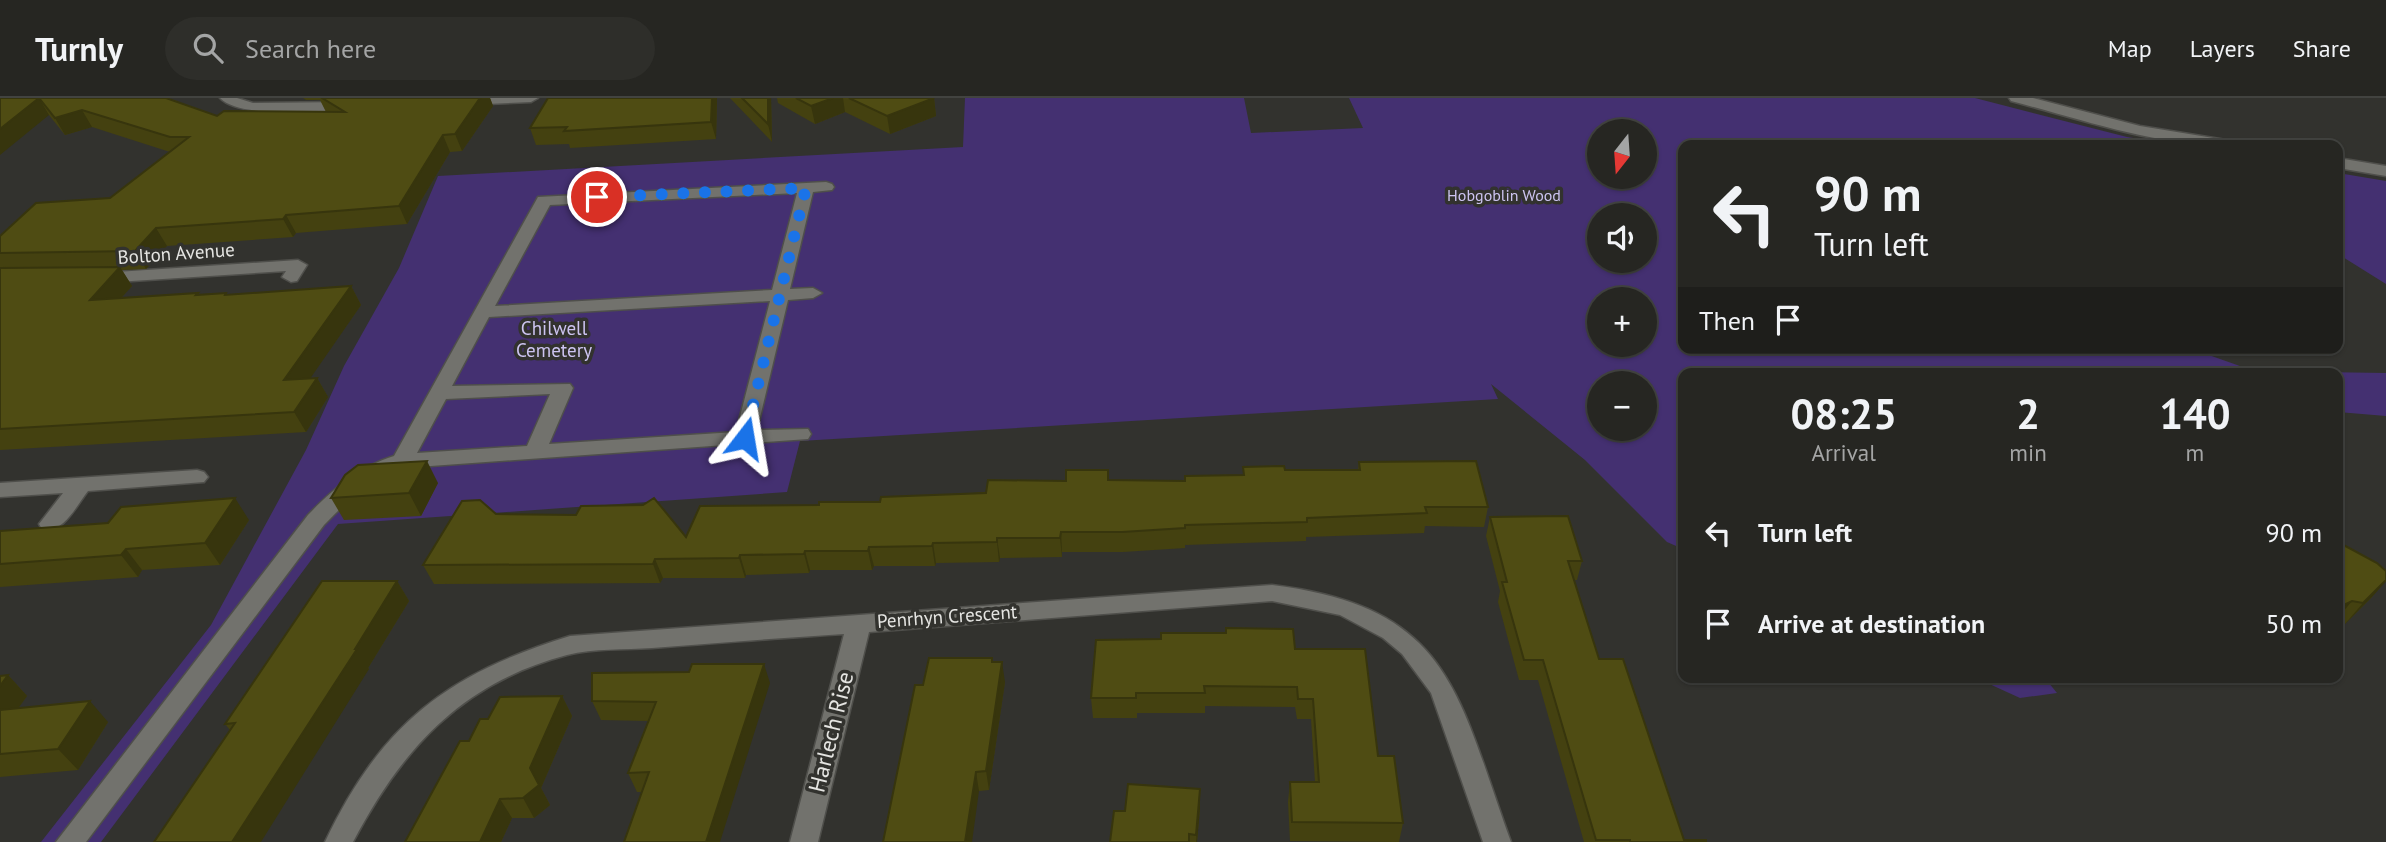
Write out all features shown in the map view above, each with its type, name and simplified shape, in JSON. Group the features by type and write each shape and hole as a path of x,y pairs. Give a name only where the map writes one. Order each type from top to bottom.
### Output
{"street":[{"path":"227,98 238,105 253,107 364,105"},
{"path":"447,102 531,98"},
{"path":"2016,98 2140,130 2201,140"},
{"path":"2343,164 2386,171"},
{"path":"402,461 544,200 826,187"},
{"path":"745,438 806,188"},
{"name":"Bolton Avenue","path":"84,278 134,278 298,265 291,277"},
{"path":"483,312 814,293"},
{"path":"439,393 563,387 535,452"},
{"path":"70,842 316,520 338,496 382,467 402,461 801,434"},
{"path":"0,490 197,477"},
{"path":"50,524 81,485"},
{"name":"Penrhyn Crescent","path":"339,842 376,776 397,749 451,698 507,665 570,645 1272,593 1314,598 1346,607 1395,633 1431,669 1443,690 1497,842"},
{"name":"Harlech Rise","path":"804,842 859,623"}],"green space":[{"path":"965,98 1244,98 1251,133 1363,128 1349,98 1975,98 2146,140 1678,140 1678,354 2206,354 2246,368 1678,368 1678,547 1667,542 1585,460 1491,384 1498,399 800,441 787,492 338,524 101,842 41,842 211,625 306,450 344,366 399,268 438,176 963,147"},
{"path":"2343,174 2386,181 2386,284 2343,257"},
{"path":"2343,372 2386,373 2386,416 2343,412"},
{"path":"1987,683 2049,683 2057,693 2020,698"}],"building":[{"path":"0,98 39,98 0,129"},
{"path":"39,98 166,98 217,116 224,111 345,112 322,98 480,98 455,134 443,135 399,206 286,215 283,219 156,228 135,251 0,253 0,236 36,203 110,198 189,137 170,137 82,110 55,118"},
{"path":"548,98 712,98 711,122 564,131 567,127 530,128"},
{"path":"742,98 768,98 768,124"},
{"path":"796,98 833,98 811,106"},
{"path":"849,98 934,98 887,116"},
{"path":"120,267 90,300 198,293 196,295 226,293 225,295 351,286 284,380 317,378 294,412 0,429 0,268"},
{"path":"427,461 409,493 331,498 345,475 358,465"},
{"path":"1476,461 1488,507 1425,507 1427,513 1307,518 1307,522 1185,525 1185,528 1122,532 1061,532 1060,538 997,538 997,542 869,547 868,551 805,551 804,554 740,555 739,558 655,559 653,564 423,565 462,501 480,500 496,514 576,515 581,506 643,505 654,498 686,537 700,506 819,505 819,502 880,502 881,497 986,493 988,480 1066,481 1066,470 1108,470 1108,480 1185,481 1185,476 1244,475 1243,467 1360,470 1359,462"},
{"path":"235,498 205,543 126,549 121,555 0,564 0,531 108,523 121,507"},
{"path":"1568,516 1582,561 1568,561 1599,659 1623,659 1684,840 1706,842 1596,840 1543,660 1524,660 1502,582 1507,582 1490,517"},
{"path":"2343,545 2377,563 2386,571 2386,580 2363,603 2352,601 2344,605"},
{"path":"322,581 397,581 357,649 232,842 154,842 235,723 225,724"},
{"path":"1226,628 1293,629 1295,649 1365,649 1378,756 1394,756 1403,823 1292,822 1290,782 1319,782 1313,699 1298,699 1297,687 1204,686 1205,693 1136,693 1136,698 1091,698 1096,640 1161,639 1161,633 1226,633"},
{"path":"929,658 992,658 992,662 1002,662 986,771 976,772 965,842 883,842 915,685 923,685"},
{"path":"692,664 764,664 706,842 624,842 649,772 628,773 656,702 592,701 592,673 689,672"},
{"path":"8,675 0,686 0,676"},
{"path":"562,696 530,768 539,785 523,798 500,799 480,842 405,842 460,741 469,741 480,719 488,719 500,697"},
{"path":"90,701 58,749 0,754 0,710"},
{"path":"1128,784 1200,789 1196,835 1189,834 1189,842 1110,842 1114,811 1125,811"}],"route":[{"path":"597,197 806,188 745,438"}],"park label":[{"name":"Hobgoblin Wood","path":"1504,195"},
{"name":"Chilwell Cemetery","path":"554,339"}]}
